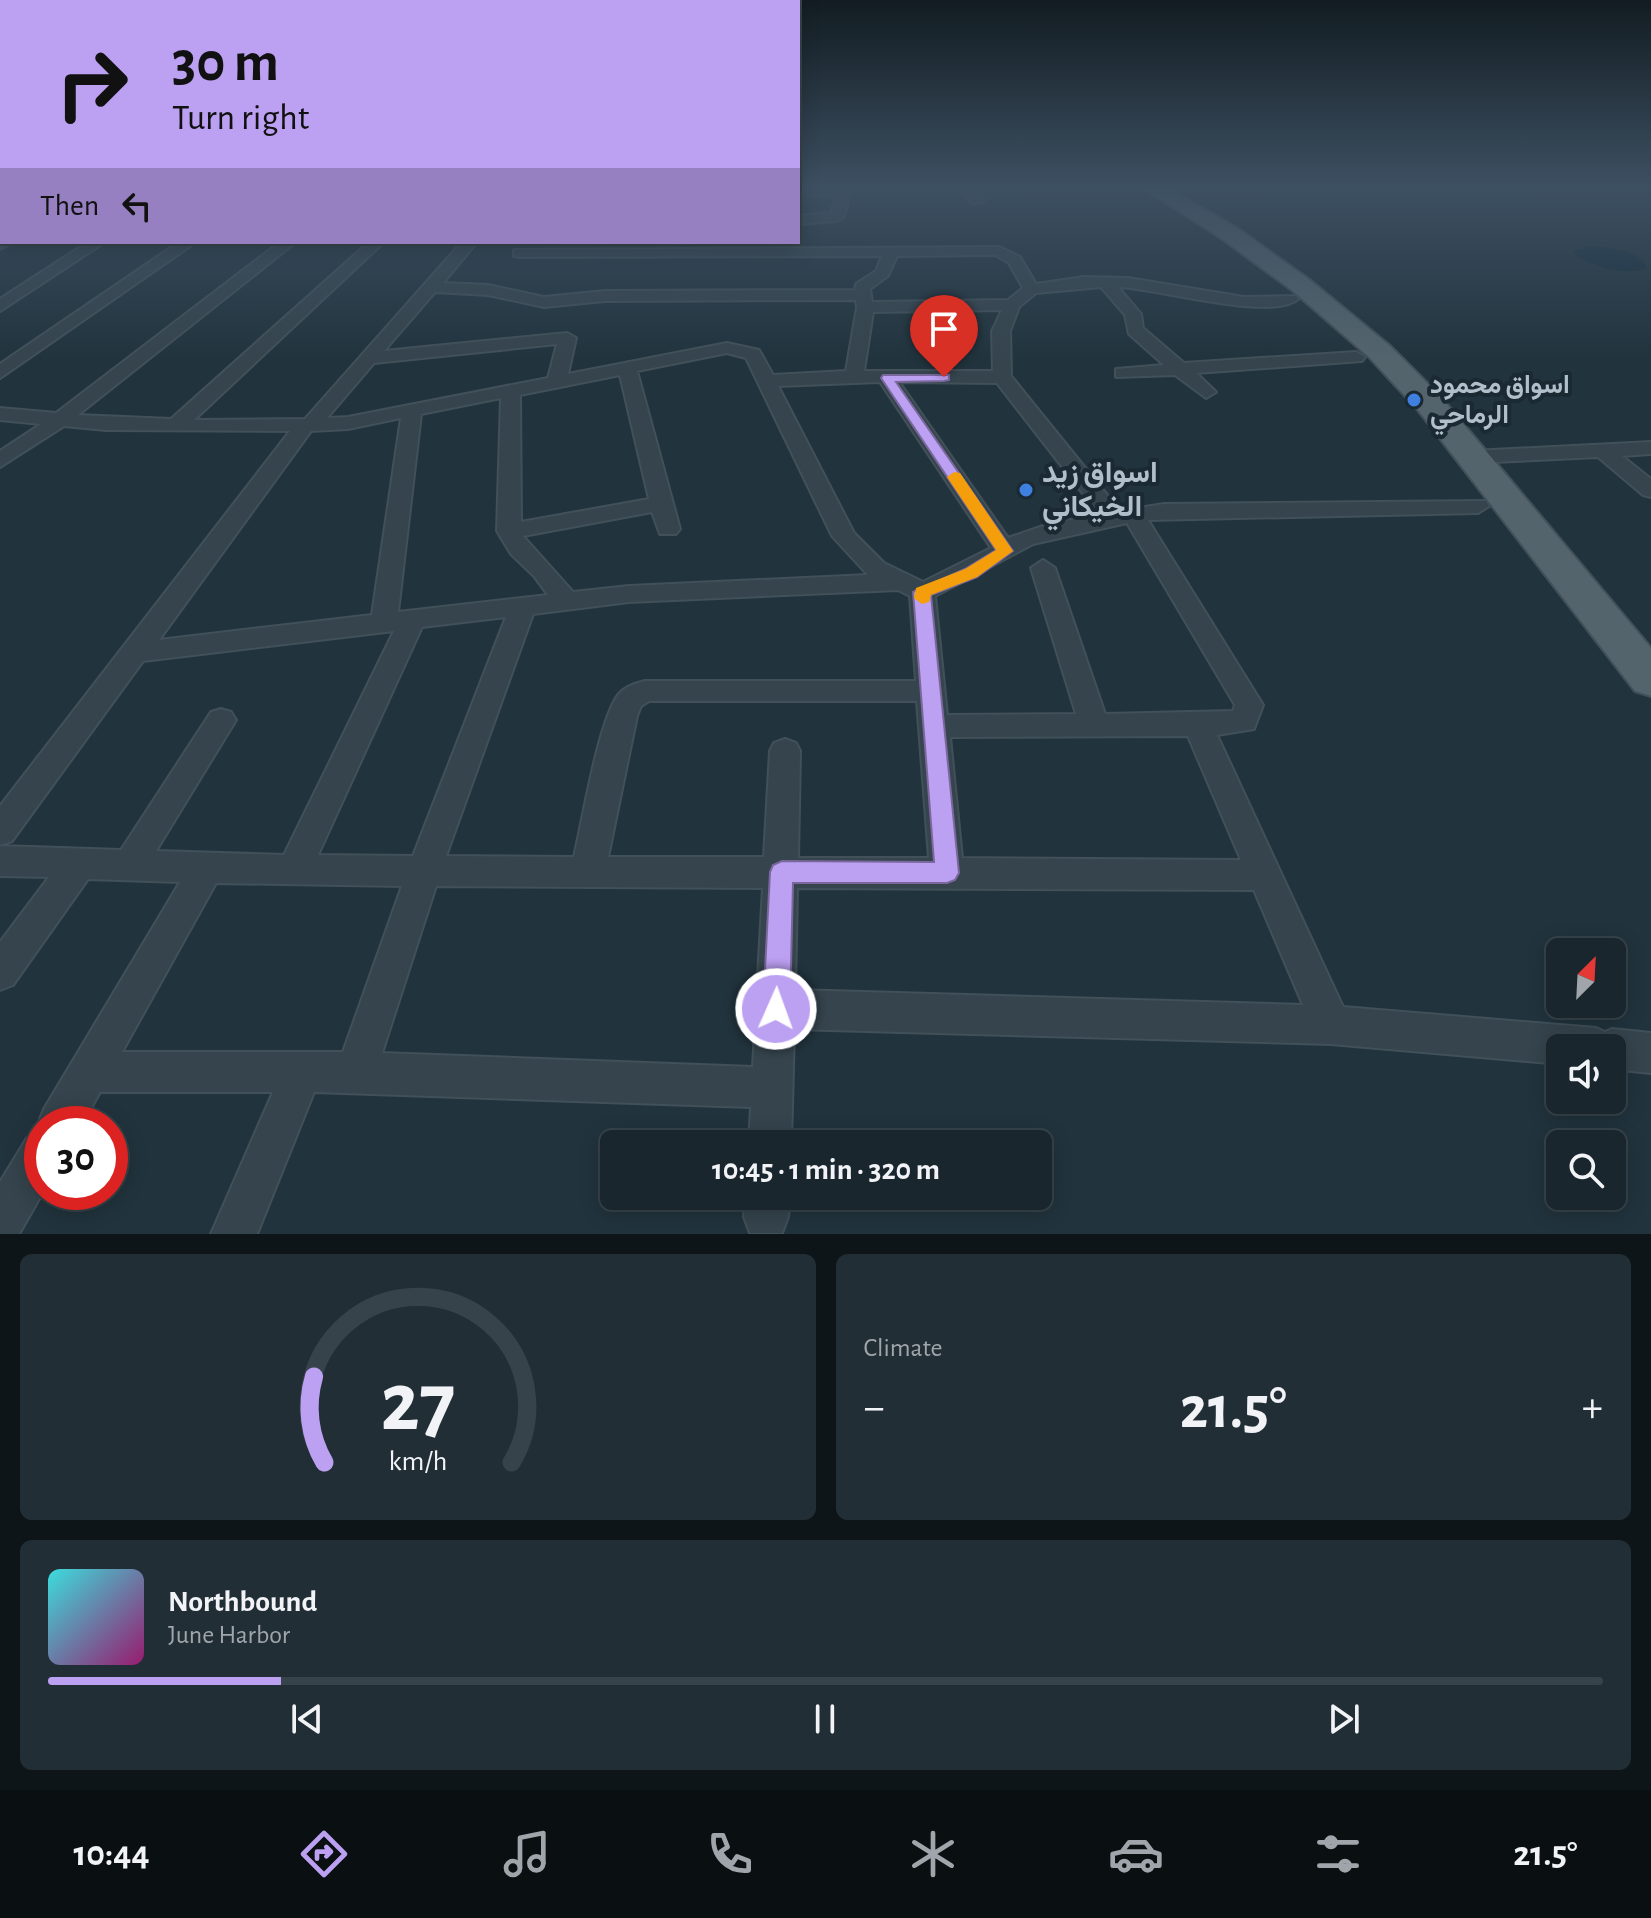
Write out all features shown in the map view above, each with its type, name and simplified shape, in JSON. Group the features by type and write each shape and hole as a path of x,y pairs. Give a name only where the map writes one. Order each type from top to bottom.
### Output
{"main road":[{"path":"1239,246 1255,253"},
{"path":"1243,246 1379,351 1429,403 1651,679"}],"street":[{"path":"0,306 93,246"},
{"path":"0,372 184,246"},
{"path":"0,461 61,419 284,246"},
{"path":"178,424 373,246"},
{"path":"0,831 308,425 467,246"},
{"path":"509,266 544,302 605,296 728,274 796,248 890,254 999,251 1015,260 1031,289"},
{"path":"854,376 864,301 862,287 883,273 890,254"},
{"path":"431,287 509,266 728,274 864,301 1012,305"},
{"path":"1105,282 1133,314 1135,330 1206,392"},
{"path":"933,726 1198,725 1244,721 1249,705 1125,518 1002,377 1001,331 1012,305 1031,289 1059,283 1105,282 1222,300 1290,299"},
{"path":"369,358 567,338 557,381"},
{"path":"0,414 106,424 348,423 727,348 753,354 844,536 862,559 910,587 930,691 947,873"},
{"path":"1123,373 1356,357"},
{"path":"627,367 668,529"},
{"path":"766,381 854,376 1002,377"},
{"path":"887,378 1005,551"},
{"path":"511,390 509,531 519,549 543,570 567,602"},
{"path":"294,870 398,622 412,409"},
{"path":"1472,457 1651,448"},
{"path":"1602,450 1651,490"},
{"path":"509,531 662,503"},
{"path":"134,652 694,590 910,587 971,573 1028,538 1164,511 1478,506"},
{"path":"1043,568 1094,725"},
{"path":"356,1072 424,871 523,607"},
{"path":"588,871 622,716 630,699 645,691 930,691"},
{"path":"130,865 221,720"},
{"path":"1198,725 1331,1025"},
{"path":"771,1130 785,751"},
{"path":"0,861 294,870 1264,875"},
{"path":"0,972 80,863"},
{"path":"70,1106 207,868"},
{"path":"776,1009 1331,1025 1546,1044"},
{"path":"1626,1050 1651,1053"},
{"path":"234,1234 302,1071"},
{"path":"90,1072 356,1072 774,1088"},
{"path":"0,1223 24,1183"}],"water":[{"path":"1591,246 1631,253 1647,268 1629,271 1610,269 1583,259 1573,251"}],"slow traffic":[{"path":"922,598 922,592 971,573 1005,551 954,477"}],"place":[{"name":"اسواق محمود الرماحي","path":"1414,400"},
{"name":"اسواق زيد الخيكاني","path":"1026,490"}],"route":[{"path":"776,1009 782,872 947,873 922,592 971,573 1005,551 887,378 944,377"}]}
